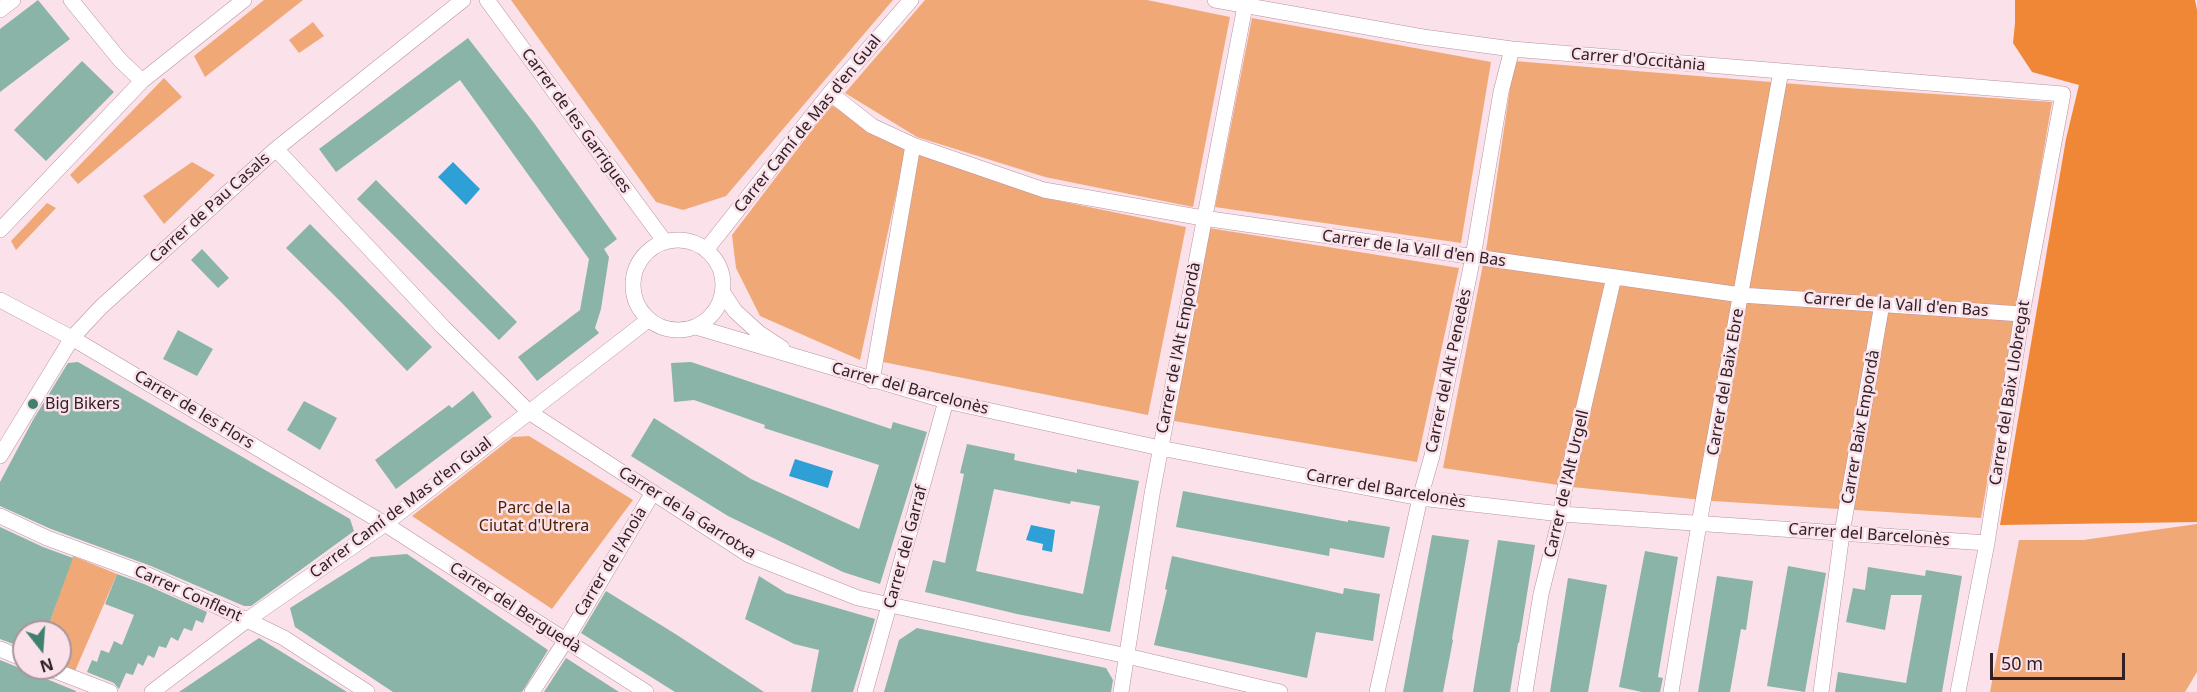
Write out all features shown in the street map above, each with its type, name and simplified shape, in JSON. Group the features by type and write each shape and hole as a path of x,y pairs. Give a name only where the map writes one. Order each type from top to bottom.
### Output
{"street":[{"path":"0,10 13,0"},
{"path":"71,0 120,60 142,81"},
{"path":"0,230 142,81 244,0"},
{"name":"Carrer de Pau Casals","path":"0,456 72,338 101,307 276,149 463,0"},
{"name":"Carrer de les Garrigues","path":"487,0 665,242"},
{"name":"Carrer Camí de Mas d'en Gual","path":"706,250 830,93 911,0"},
{"name":"Carrer d'Occitània","path":"1215,0 1424,37 1512,49 2063,94"},
{"name":"Carrer de l'Alt Empordà","path":"1121,692 1160,448 1245,6"},
{"name":"Carrer del Alt Penedès","path":"1377,692 1420,498 1432,456 1473,257 1501,92 1512,49"},
{"name":"Carrer del Baix Ebre","path":"1671,692 1781,71"},
{"name":"Carrer de la Vall d'en Bas","path":"830,93 872,126 913,145 1044,190 1203,218 1741,295 2022,314"},
{"name":"Carrer del Baix Llobregat","path":"1958,692 1987,543 2022,314 2063,94"},
{"path":"872,381 913,145"},
{"name":"Carrer de la Garrotxa","path":"276,149 443,327 529,412 749,555 858,598 1127,656 1280,692"},
{"path":"687,241 706,250 720,269 723,280 720,304 714,313 696,327 684,331 658,327 648,320 637,307 632,292 633,276 639,261 651,249 665,242 687,241"},
{"name":"Carrer de l'Alt Urgell","path":"1525,692 1541,594 1614,277"},
{"name":"Carrer del Barcelonès","path":"723,293 735,310 759,333 797,357"},
{"name":"Carrer de les Flors","path":"0,300 72,338 385,524"},
{"name":"Carrer Baix Empordà","path":"1821,692 1842,533 1882,304"},
{"name":"Carrer Camí de Mas d'en Gual","path":"152,692 247,620 385,524 648,320"},
{"name":"Carrer del Barcelonès","path":"696,327 872,381 946,401 1160,448 1420,498 1561,514 1987,543"},
{"name":"Carrer del Garraf","path":"865,692 946,401"},
{"name":"Carrer de l'Anoia","path":"532,692 566,640 652,494"},
{"name":"Carrer Conflent","path":"0,516 47,538 148,575 247,620 284,638 368,692"},
{"name":"Carrer del Berguedà","path":"385,524 646,692"},
{"path":"72,677 110,692"}],"green space":[{"path":"264,0 303,0 205,77 194,56"},
{"path":"511,0 893,0 726,196 683,210 656,202"},
{"path":"925,0 1147,0 1230,17 1193,207 1045,177 917,137 845,93"},
{"path":"1252,18 1491,62 1461,243 1215,207"},
{"path":"313,22 324,36 299,53 289,40"},
{"path":"1514,61 2052,102 1981,518 1713,501 1572,487 1443,468 1487,244"},
{"path":"164,78 182,97 78,184 70,175"},
{"path":"831,105 906,149 860,360 760,316 736,268 732,235"},
{"path":"919,155 1050,199 1186,227 1148,415 883,362"},
{"path":"192,162 215,175 164,224 143,196"},
{"path":"47,203 56,208 16,250 11,241"},
{"path":"1209,228 1459,268 1417,462 1174,421"},
{"name":"Parc de la Ciutat d'Utrera","path":"529,436 633,500 552,609 412,516 513,437"},
{"path":"2197,524 2197,672 2185,692 1990,692 2019,540 2083,540"},
{"path":"73,556 117,574 75,671 72,670 72,620 50,620"}],"shaded area":[{"path":"2015,0 2195,0 2197,10 2197,522 2000,525 2066,139 2079,85 2032,72 2013,43"}],"water":[{"path":"453,162 480,189 466,205 438,177"},
{"path":"795,459 833,471 828,488 789,476"},
{"path":"1031,525 1055,530 1052,552 1042,550 1043,544 1026,540"}],"building":[{"path":"38,0 70,39 0,92 0,29"},
{"path":"468,38 534,123 617,239 604,249 609,257 601,309 595,328 599,333 537,381 518,357 580,310 589,259 460,80 336,172 319,149"},
{"path":"82,61 114,92 46,161 14,130"},
{"path":"376,180 517,322 499,340 357,199"},
{"path":"310,224 432,347 407,371 286,248"},
{"path":"202,249 229,278 218,288 191,260"},
{"path":"178,330 213,349 197,376 163,359"},
{"path":"78,362 350,519 354,531 251,606 244,606 151,566 51,529 0,506 0,482 33,420 68,363"},
{"path":"691,362 891,429 893,422 927,432 880,584 843,572 728,516 631,456 654,418 751,479 859,529 879,465 764,428 765,425 694,400 674,402 671,363"},
{"path":"473,391 492,417 396,489 375,460 449,405 452,408"},
{"path":"304,401 337,418 320,450 287,430"},
{"path":"967,444 1015,454 1014,460 1077,473 1077,469 1139,481 1110,632 1017,614 925,592 933,560 945,563 964,474 960,473","holes":["994,489 1070,504 1071,501 1100,506 1083,594 976,571"]},
{"path":"1183,491 1348,522 1348,520 1390,527 1384,558 1330,548 1329,556 1176,527"},
{"path":"0,527 73,558 50,620 12,620 12,644 0,639"},
{"path":"1432,535 1469,540 1453,640 1443,692 1403,692"},
{"path":"1498,540 1535,545 1519,643 1510,692 1473,692"},
{"path":"1645,551 1678,557 1658,677 1663,678 1660,692 1642,692 1619,687"},
{"path":"407,554 548,650 522,692 393,692 295,627 290,608 371,557"},
{"path":"1172,556 1343,594 1344,588 1380,594 1373,641 1316,632 1307,678 1154,645 1167,590 1165,589"},
{"path":"1788,566 1826,573 1805,692 1767,686"},
{"path":"1868,567 1925,576 1926,570 1962,576 1942,692 1835,692 1838,672 1906,683 1922,595 1891,595 1885,630 1846,622 1853,588 1865,590"},
{"path":"117,574 207,612 203,623 196,620 192,631 184,628 178,641 171,637 166,648 159,646 154,658 148,655 143,666 138,663 133,675 126,673 119,689 114,683 87,672 92,660 97,662 101,650 109,653 114,641 122,645 134,615 105,604"},
{"path":"759,576 786,593 875,619 853,692 811,692 819,650 794,644 745,619"},
{"path":"1717,576 1753,581 1746,630 1741,629 1730,692 1698,692"},
{"path":"1568,578 1607,585 1588,692 1550,692"},
{"path":"606,591 764,692 675,692 581,633"},
{"path":"917,628 1106,668 1113,680 1111,692 884,692 899,640"},
{"path":"259,638 347,692 179,692"},
{"path":"566,658 619,692 544,692"},
{"path":"0,660 12,665 12,680 49,680 76,691 76,692 0,692"}],"place":[{"name":"Big Bikers","path":"33,404"}]}
